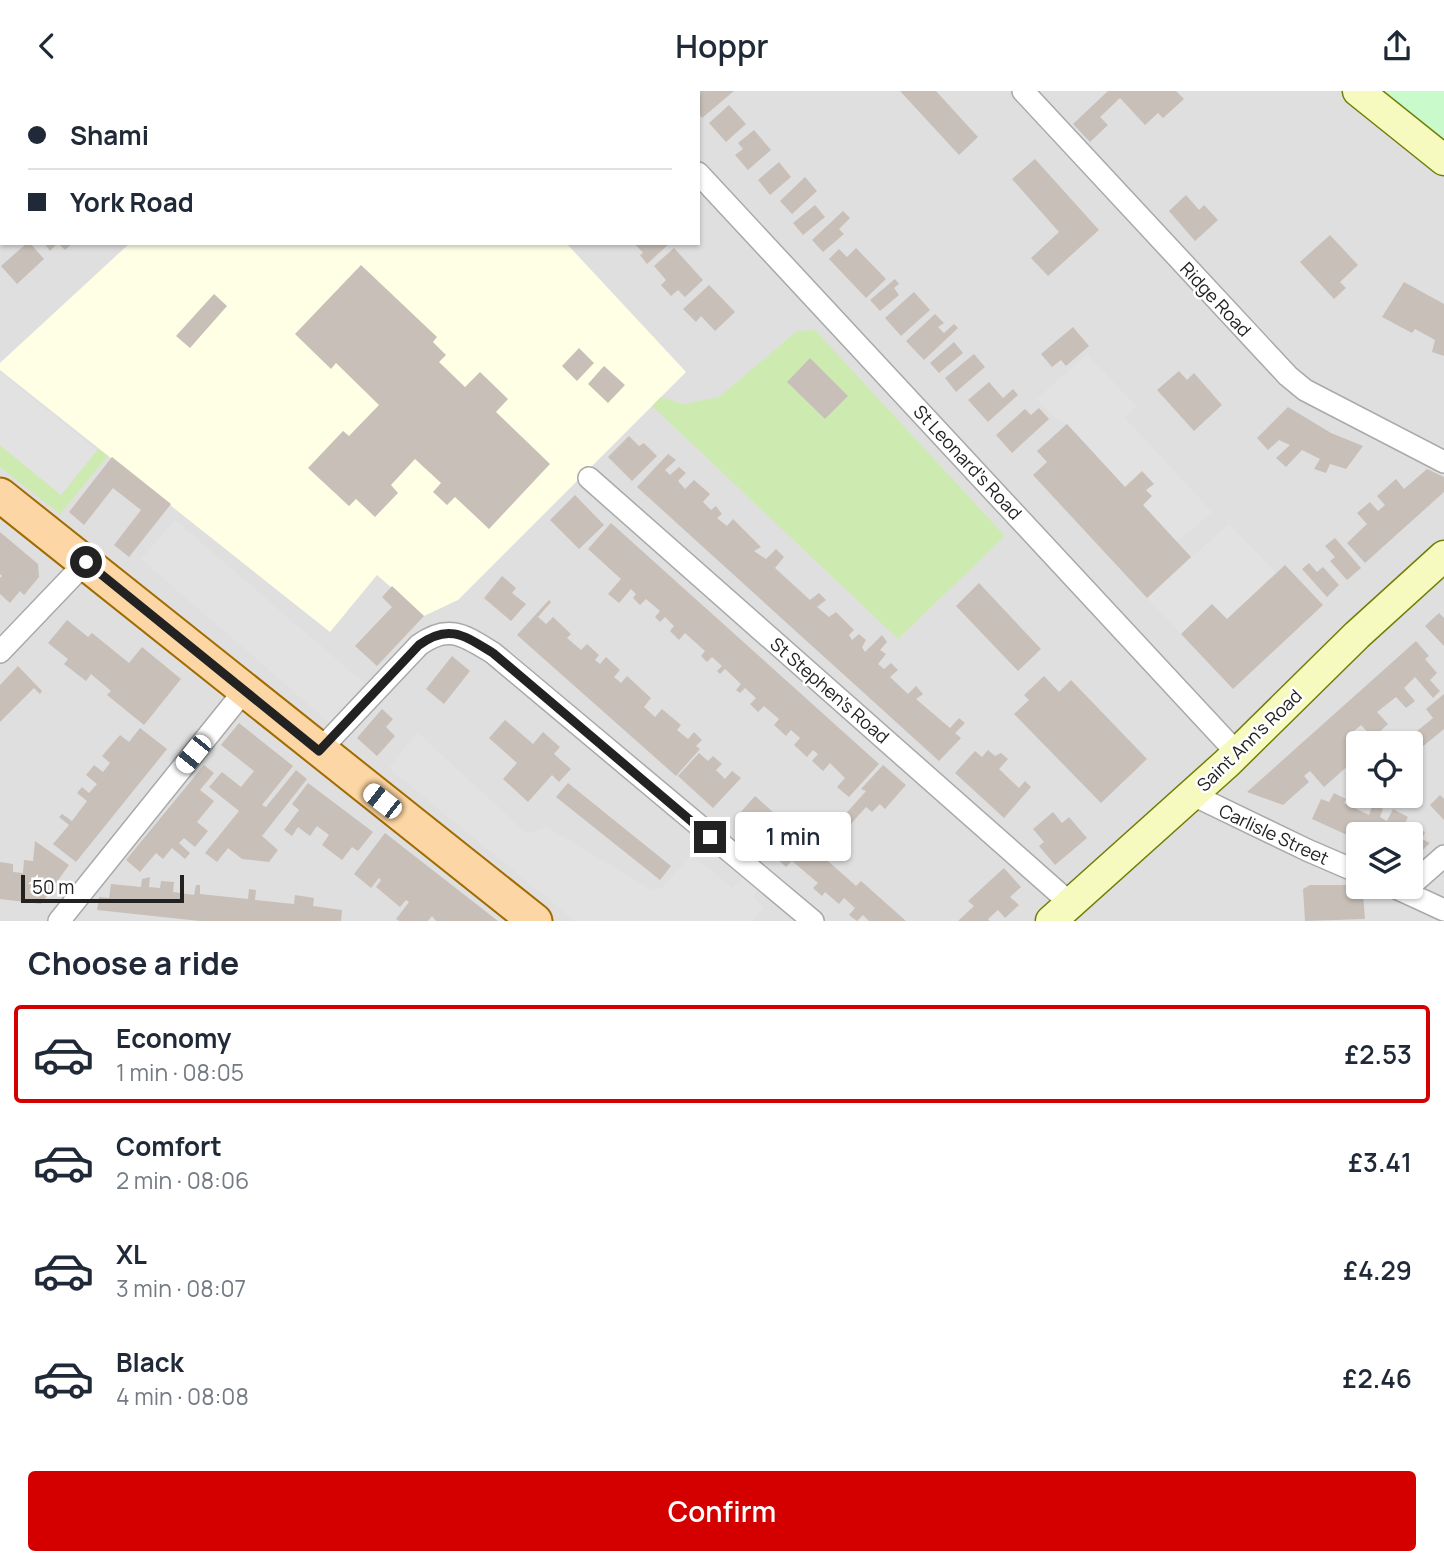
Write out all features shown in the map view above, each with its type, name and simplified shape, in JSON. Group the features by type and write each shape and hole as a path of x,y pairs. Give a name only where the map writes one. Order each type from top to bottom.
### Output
{"main road":[{"path":"0,495 535,921"}],"street":[{"name":"Ridge Road","path":"1023,91 1288,376 1306,390 1444,462"},
{"path":"1358,91 1444,160"},
{"name":"St Leonard's Road","path":"700,175 1237,753"},
{"name":"St Stephen's Road","path":"589,478 1061,912"},
{"name":"Saint Ann's Road","path":"1061,912 1237,753 1357,635 1444,556"},
{"path":"0,652 86,562"},
{"path":"319,751 419,645 432,636 446,632 465,636 493,653 813,921"},
{"path":"59,921 244,691"},
{"name":"Carlisle Street","path":"1191,794 1346,867"},
{"path":"1423,873 1444,856"},
{"path":"1423,898 1444,910"}],"shaded area":[{"path":"700,91 1376,91 1444,140 1444,921 0,921 0,245 700,245"},
{"path":"128,245 568,245 686,372 458,600 424,616 377,575 330,632 0,370 0,363"},
{"path":"1087,354 1136,406 1125,418 1212,512 1177,542 1143,505 1146,490 1153,484 1143,472 1125,487 1067,424 1055,418 1037,399"},
{"path":"0,372 97,450 61,495 0,445"},
{"path":"175,520 364,683 330,723 141,559"},
{"path":"1229,524 1276,573 1227,619 1212,604 1181,634 1147,598"},
{"path":"417,732 527,834 547,827 652,890 662,888 691,855 733,888 750,869 765,881 753,897 764,907 752,921 575,921 389,768"}],"green space":[{"path":"1376,91 1444,91 1444,140"},
{"path":"815,330 1005,536 898,639 652,406 661,397 683,404 719,397 797,331"},
{"path":"0,445 61,495 97,450 108,456 60,514 0,467"}],"building":[{"path":"700,91 734,91 702,118"},
{"path":"900,91 936,91 978,137 959,155"},
{"path":"1108,91 1176,91 1184,99 1163,118 1158,113 1145,125 1120,98 1100,117 1108,125 1090,142 1073,124"},
{"path":"729,105 746,124 726,142 709,123"},
{"path":"754,130 771,150 748,170 735,155 743,149 738,143"},
{"path":"1035,159 1099,230 1048,276 1031,258 1059,232 1012,179"},
{"path":"779,162 791,177 770,195 758,180"},
{"path":"805,177 817,191 792,214 780,201"},
{"path":"1186,195 1199,210 1204,205 1218,220 1195,241 1169,211"},
{"path":"815,205 825,217 803,235 793,223"},
{"path":"843,211 850,218 839,229 844,234 823,252 812,240"},
{"path":"1330,235 1358,265 1340,282 1346,288 1334,299 1300,262"},
{"path":"25,245 32,245 44,259 17,284 1,266"},
{"path":"46,245 56,245 50,251"},
{"path":"636,245 668,245 647,264 640,255 643,253"},
{"path":"674,248 703,280 685,297 678,290 671,296 661,285 666,280 654,266"},
{"path":"856,248 886,279 866,298 829,259 839,249 847,257"},
{"path":"361,265 437,337 433,342 446,355 439,362 465,387 480,372 508,399 496,412 550,464 489,529 455,497 447,505 433,492 441,483 415,459 391,485 398,493 375,517 356,499 349,506 308,468 343,431 349,436 379,405 336,363 331,369 295,334"},
{"path":"895,279 899,284 894,288 899,295 880,311 870,300"},
{"path":"1404,282 1444,304 1444,356 1432,352 1435,340 1415,329 1412,333 1382,317"},
{"path":"709,285 735,312 715,331 701,316 696,322 683,309"},
{"path":"914,292 930,310 901,336 885,318"},
{"path":"214,294 227,306 190,348 176,336"},
{"path":"935,314 944,323 938,327 944,333 954,324 958,328 924,360 906,341"},
{"path":"1073,327 1089,346 1066,366 1061,360 1052,367 1041,354"},
{"path":"954,342 963,353 939,373 930,363"},
{"path":"579,348 594,363 577,381 562,366"},
{"path":"974,354 985,367 956,392 945,378"},
{"path":"810,358 848,396 825,419 787,382"},
{"path":"604,366 625,385 608,403 588,384"},
{"path":"1179,371 1187,380 1194,373 1222,405 1194,431 1157,390"},
{"path":"989,382 1003,398 1013,389 1018,395 988,422 968,400"},
{"path":"1288,407 1331,433 1363,446 1346,469 1330,464 1326,473 1314,469 1320,459 1302,450 1286,467 1276,458 1290,445 1279,440 1268,450 1257,438"},
{"path":"1039,408 1049,419 1012,453 996,435 1025,409 1031,415"},
{"path":"1067,424 1125,487 1142,471 1154,484 1146,490 1152,496 1143,505 1191,557 1147,598 1033,475 1047,462 1037,451"},
{"path":"629,436 639,446 644,443 657,456 632,481 608,457"},
{"path":"668,454 676,460 665,470 670,475 679,467 686,473 678,481 685,489 694,480 710,494 703,502 711,510 716,506 722,514 717,518 727,526 733,519 761,547 754,551 766,559 776,549 784,557 775,568 810,600 819,593 826,600 817,607 829,617 836,612 854,630 849,635 852,640 859,634 866,640 862,647 865,652 882,635 887,642 880,650 886,654 878,664 884,669 891,663 898,670 890,677 908,694 916,686 923,694 916,699 950,728 959,718 965,723 955,733 961,738 939,761 637,487"},
{"path":"112,457 171,504 129,557 114,545 141,510 113,488 84,525 69,512"},
{"path":"1427,469 1444,477 1444,492 1365,563 1347,543 1367,524 1357,513 1370,502 1378,511 1385,505 1377,496 1396,479 1404,489"},
{"path":"575,495 604,525 579,549 550,520"},
{"path":"611,523 879,764 849,797 837,787 845,778 830,763 823,771 812,761 818,754 813,750 807,757 794,745 800,738 791,730 786,736 774,725 779,719 764,706 758,712 750,704 756,698 745,688 740,693 736,690 741,684 725,669 720,674 717,671 722,666 712,657 707,662 701,656 705,651 685,633 679,640 670,631 674,626 665,617 660,622 655,617 660,611 646,599 640,605 633,598 636,594 631,589 619,603 608,594 621,579 588,549"},
{"path":"0,532 38,564 39,577 24,595 20,591 10,603 0,594"},
{"path":"1335,538 1361,568 1347,580 1330,561 1335,557 1325,546"},
{"path":"1309,563 1317,572 1323,567 1339,585 1327,597 1302,569"},
{"path":"1285,565 1323,605 1233,689 1181,634 1212,604 1227,619"},
{"path":"502,576 516,588 512,593 526,604 511,621 484,598"},
{"path":"979,583 1041,649 1018,671 956,606"},
{"path":"392,586 424,616 377,666 355,646 392,607 382,597"},
{"path":"549,600 551,602 538,617 546,624 553,617 571,634 567,638 581,650 587,644 599,655 595,660 600,664 606,657 620,670 614,677 621,683 627,676 651,698 644,707 655,717 662,709 681,725 677,730 688,739 694,732 702,740 696,746 700,749 676,776 517,635"},
{"path":"1439,613 1444,618 1444,646 1425,626"},
{"path":"67,620 88,637 92,633 129,663 142,647 181,679 144,725 107,695 111,691 91,674 86,681 64,664 68,659 48,643"},
{"path":"1416,641 1429,656 1425,659 1437,673 1430,680 1440,691 1433,698 1415,677 1404,688 1415,701 1406,708 1396,697 1377,712 1388,724 1380,731 1367,731 1361,725 1354,731 1346,731 1346,768 1324,787 1310,771 1304,776 1309,782 1283,805 1247,792"},
{"path":"452,656 470,671 444,704 426,689"},
{"path":"18,666 42,691 40,694 34,688 0,722 0,685"},
{"path":"1044,676 1059,692 1071,680 1147,759 1101,803 1014,714 1029,700 1024,695"},
{"path":"1444,694 1444,729 1423,746 1423,731 1417,731 1433,718 1426,709"},
{"path":"382,709 393,719 386,727 395,736 377,756 357,738"},
{"path":"505,720 533,744 543,732 560,747 554,754 571,769 559,782 552,775 528,802 503,779 517,763 489,738"},
{"path":"239,723 293,766 262,805 266,807 296,770 307,779 262,836 278,850 269,862 242,859 228,848 217,862 205,853 239,811 209,787 222,772 241,787 254,771 221,745"},
{"path":"140,728 167,749 76,862 53,844 69,825 59,817 62,814 72,821 87,801 77,793 82,787 89,793 97,784 86,775 94,765 103,772 110,763 102,756 120,735 129,742"},
{"path":"988,750 995,756 1001,753 1008,759 999,769 1019,788 1025,781 1031,787 1004,818 955,773 975,751 982,757"},
{"path":"699,753 708,761 713,756 722,764 716,770 725,779 732,771 741,778 713,808 678,776"},
{"path":"204,765 214,773 200,790 214,801 197,822 208,831 195,847 184,838 179,843 190,853 185,859 172,848 163,859 156,853 140,872 126,860"},
{"path":"883,765 906,785 885,809 880,804 872,812 866,807 850,825 842,818 866,791 861,789"},
{"path":"308,783 373,832 358,851 352,847 342,860 322,845 329,835 317,826 310,836 298,827 292,836 284,830 299,810 292,804"},
{"path":"568,783 671,866 660,880 556,797"},
{"path":"1334,793 1346,799 1346,808 1354,808 1369,815 1372,808 1381,808 1380,817 1387,821 1393,809 1408,817 1406,822 1346,822 1346,835 1312,819 1321,799 1329,802"},
{"path":"1440,795 1444,799 1444,820 1430,805"},
{"path":"755,796 856,886 861,881 906,921 869,921 863,915 857,921 849,915 855,908 844,898 839,904 825,892 822,896 813,888 818,883 792,861 786,867 776,858 780,853 757,832 753,836 746,830 750,824 739,814"},
{"path":"1053,812 1062,823 1069,817 1087,838 1055,865 1039,846 1044,842 1033,829"},
{"path":"385,833 498,921 436,921 432,916 428,921 396,919 409,902 406,900 400,907 376,887 381,880 379,878 371,888 354,874"},
{"path":"1423,840 1430,843 1423,850"},
{"path":"35,841 69,865 41,904 0,899 0,862 13,864 13,872 23,873 24,860 33,861"},
{"path":"1004,868 1021,887 1010,897 1019,905 1005,918 998,910 988,919 990,921 958,921 974,906 968,901"},
{"path":"150,877 149,887 160,888 161,881 174,882 173,892 194,895 196,885 200,885 200,894 248,899 249,889 256,890 255,900 294,904 295,895 314,898 313,906 342,910 341,921 200,921 97,910 99,897 109,898 111,884 141,887 142,879"},
{"path":"1310,885 1346,885 1346,899 1363,899 1365,919 1305,921 1303,889"}],"route":[{"path":"86,562 319,751 419,645 432,636 446,632 465,636 493,653 710,837"}]}
